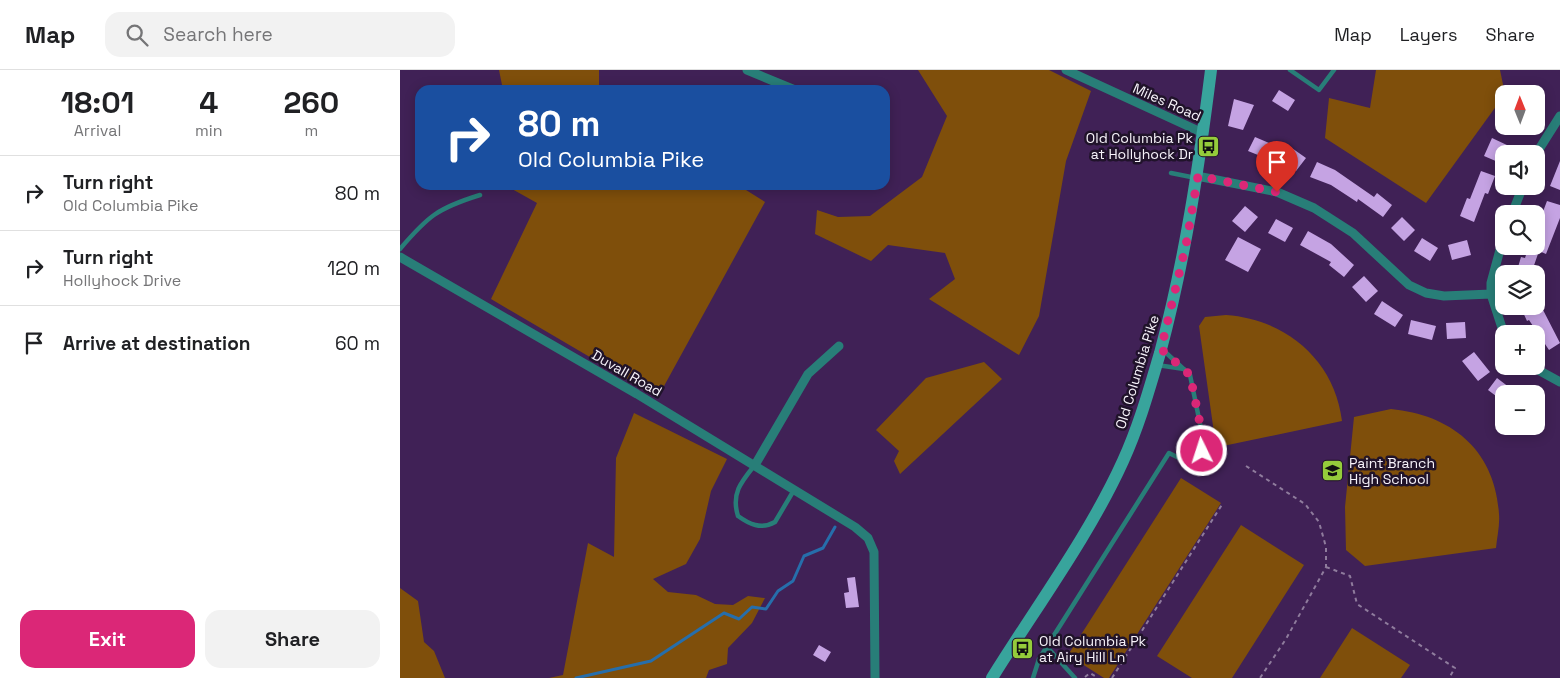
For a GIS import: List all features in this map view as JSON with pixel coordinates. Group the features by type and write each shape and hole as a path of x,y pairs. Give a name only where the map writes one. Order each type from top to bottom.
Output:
{"main road":[{"name":"Old Columbia Pike","path":"992,678 1096,513 1123,462 1135,434 1161,349 1186,245 1211,70"}],"street":[{"path":"748,70 783,85"},
{"name":"Miles Road","path":"1066,70 1203,133"},
{"path":"1542,145 1560,116"},
{"path":"1197,177 1277,192 1314,208 1353,233 1409,284 1426,293 1444,296 1491,294"},
{"path":"1498,255 1490,283 1491,294 1501,325"},
{"name":"Duvall Road","path":"400,257 856,526 868,538 874,552 875,678"},
{"path":"754,465 808,374 839,346"},
{"path":"1545,374 1560,382"}],"lane":[{"path":"1290,70 1319,90 1334,70"},
{"path":"1171,173 1197,177"},
{"path":"400,249 435,212 480,195"},
{"path":"1033,678 1039,659 1048,648 1169,453 1193,465 1202,451 1204,443 1190,375 1161,349"},
{"path":"1156,365 1185,369"},
{"path":"754,465 741,481 735,497 738,516 745,522 758,526 774,522 794,489"},
{"path":"1048,648 1075,678"}],"path":[{"path":"1246,466 1305,504 1319,522 1326,547 1326,566 1286,639 1260,678"},
{"path":"1112,678 1223,503"},
{"path":"1326,566 1350,576 1357,604 1455,668 1449,678"},
{"path":"1085,676 1090,672 1098,678"}],"shaded area":[{"path":"499,70 599,70 599,85 502,85"},
{"path":"918,70 1049,70 1091,91 1066,161 1039,316 1019,355 929,299 955,279 945,253 888,245 871,261 815,234 817,210 838,217 870,216 922,177 947,116"},
{"path":"1376,70 1500,70 1503,85 1495,85 1495,108 1426,203 1325,138 1329,98 1370,108"},
{"path":"514,190 746,190 765,202 658,397 491,299 537,203"},
{"path":"1226,315 1248,318 1268,325 1287,334 1304,347 1318,362 1329,379 1337,399 1342,421 1223,446 1215,440 1199,326 1205,317"},
{"path":"984,362 1002,379 900,474 894,461 899,451 876,430 926,378"},
{"path":"1391,409 1433,419 1451,428 1479,454 1489,471 1496,491 1499,527 1496,548 1365,566 1346,550 1345,507 1354,417"},
{"path":"634,413 727,459 711,491 700,539 686,564 653,579 668,592 696,595 715,604 733,605 748,596 765,598 752,623 728,648 727,664 709,670 706,678 549,678 563,675 588,543 614,557 616,458"},
{"path":"1181,478 1221,503 1109,678 1104,678 1068,655"},
{"path":"1241,525 1304,565 1232,678 1192,678 1157,656"},
{"path":"400,588 418,601 424,642 434,651 445,678 400,678"},
{"path":"1352,628 1410,665 1401,678 1320,678"}],"building":[{"path":"1279,90 1295,100 1288,111 1272,101"},
{"path":"1234,99 1254,105 1243,130 1228,126"},
{"path":"1255,137 1274,145 1268,159 1248,151"},
{"path":"1492,138 1507,145 1495,145 1495,161 1484,156"},
{"path":"1289,146 1306,158 1296,171 1280,160"},
{"path":"1560,161 1560,190 1550,186"},
{"path":"1317,162 1335,170 1374,197 1377,193 1392,205 1383,217 1358,199 1357,202 1331,185 1310,177"},
{"path":"1481,171 1495,176 1488,194 1485,193 1474,222 1460,216 1467,198 1470,199"},
{"path":"1547,201 1560,205 1560,218 1546,254 1545,254 1545,206"},
{"path":"1245,206 1258,217 1245,232 1232,221"},
{"path":"1402,217 1415,230 1404,241 1391,228"},
{"path":"1276,219 1293,228 1285,242 1268,233"},
{"path":"1308,231 1331,244 1354,265 1344,277 1329,265 1331,262 1300,245"},
{"path":"1238,237 1261,249 1248,272 1225,260"},
{"path":"1422,238 1438,248 1430,261 1414,251"},
{"path":"1467,240 1471,255 1452,260 1448,245"},
{"path":"1526,255 1538,255 1534,265 1519,265 1521,257 1525,258"},
{"path":"1364,276 1378,291 1366,302 1352,287"},
{"path":"1382,301 1403,315 1395,327 1374,314"},
{"path":"1545,314 1560,343 1549,350 1545,344 1545,325 1532,325 1529,320 1527,321 1524,315"},
{"path":"1411,320 1436,326 1432,340 1408,334"},
{"path":"1465,322 1466,338 1447,339 1446,323"},
{"path":"1474,352 1490,372 1478,381 1462,361"},
{"path":"1497,378 1506,385 1495,385 1495,395 1488,390"},
{"path":"855,577 859,607 846,608 844,593 849,592 847,578"},
{"path":"819,645 831,652 825,662 813,655"}],"waterway":[{"path":"576,678 651,661 724,613 739,619 752,607 766,609 778,591 793,581 804,556 823,548 835,527"}],"place":[{"name":"Old Columbia Pk at Hollyhock Dr","path":"1209,146"},
{"name":"Paint Branch High School","path":"1333,471"},
{"name":"Old Columbia Pk at Airy Hill Ln","path":"1023,649"}],"route":[{"path":"1202,451 1204,443 1190,375 1161,349 1186,245 1198,176 1277,192"}]}
